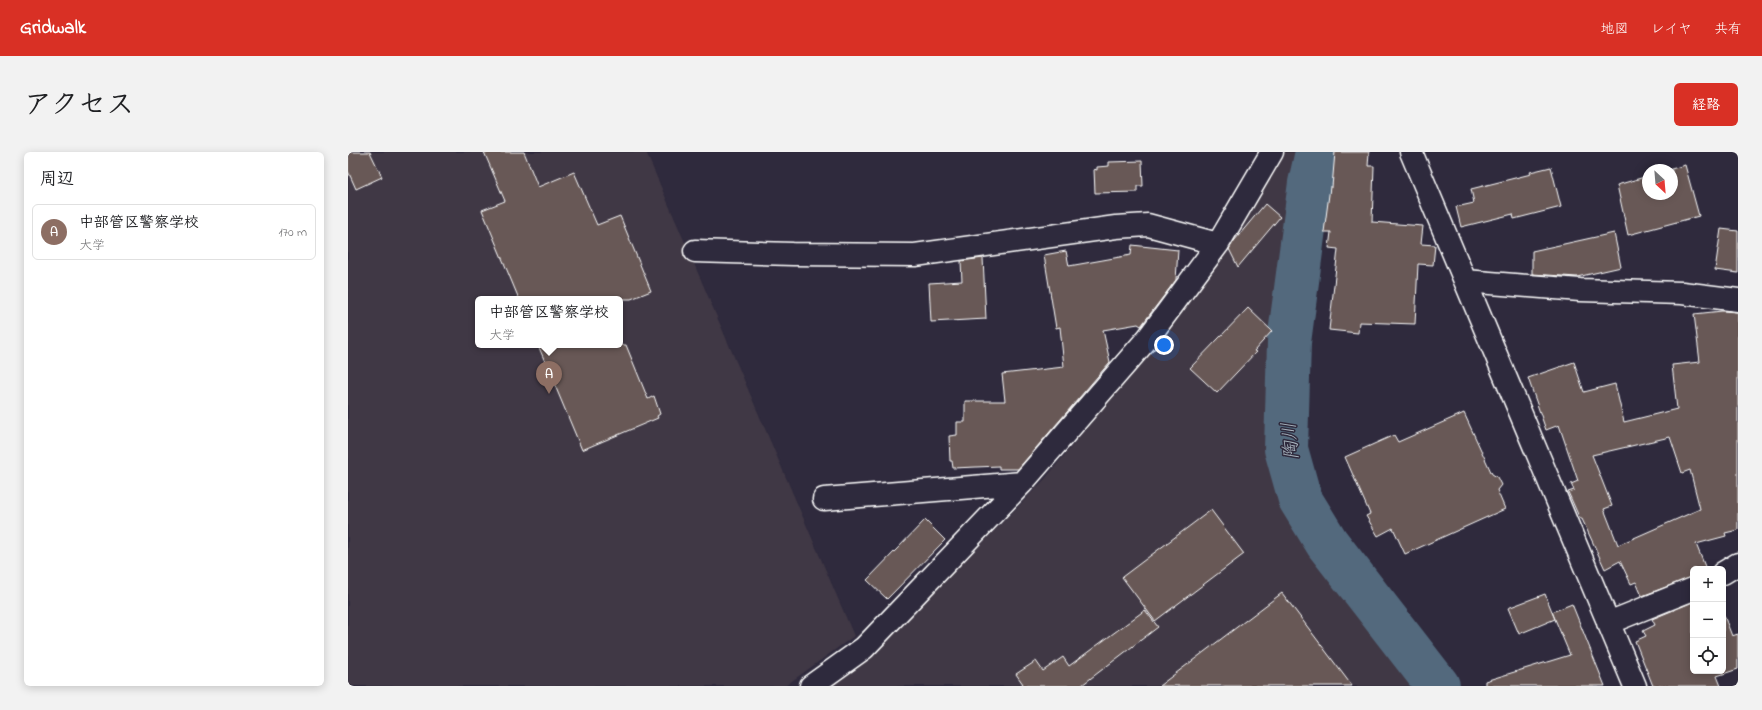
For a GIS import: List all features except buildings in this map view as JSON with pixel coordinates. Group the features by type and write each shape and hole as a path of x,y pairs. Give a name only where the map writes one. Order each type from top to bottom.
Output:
{"street":[{"path":"811,686 864,648 1022,482 1148,338 1218,244 1272,152"},
{"path":"1411,152 1635,686"},
{"path":"695,251 793,254 915,255 1116,227 1148,225 1218,244"},
{"path":"1465,281 1580,290 1682,293 1738,300"},
{"path":"824,499 1022,482"},
{"path":"1726,571 1738,564"},
{"path":"1608,623 1690,590"}],"shaded area":[{"path":"348,152 646,152 854,636 785,686 348,686"},
{"path":"1282,152 1310,152 1283,342 1283,450 1289,485 1305,521 1432,686 831,686 871,656 1045,479 1161,336 1234,238"}],"waterway":[{"name":"陶川","path":"1317,152 1310,183 1289,342 1286,449 1300,499 1327,543 1438,686"}],"place":[{"name":"中部管区警察学校","path":"549,394"}]}
